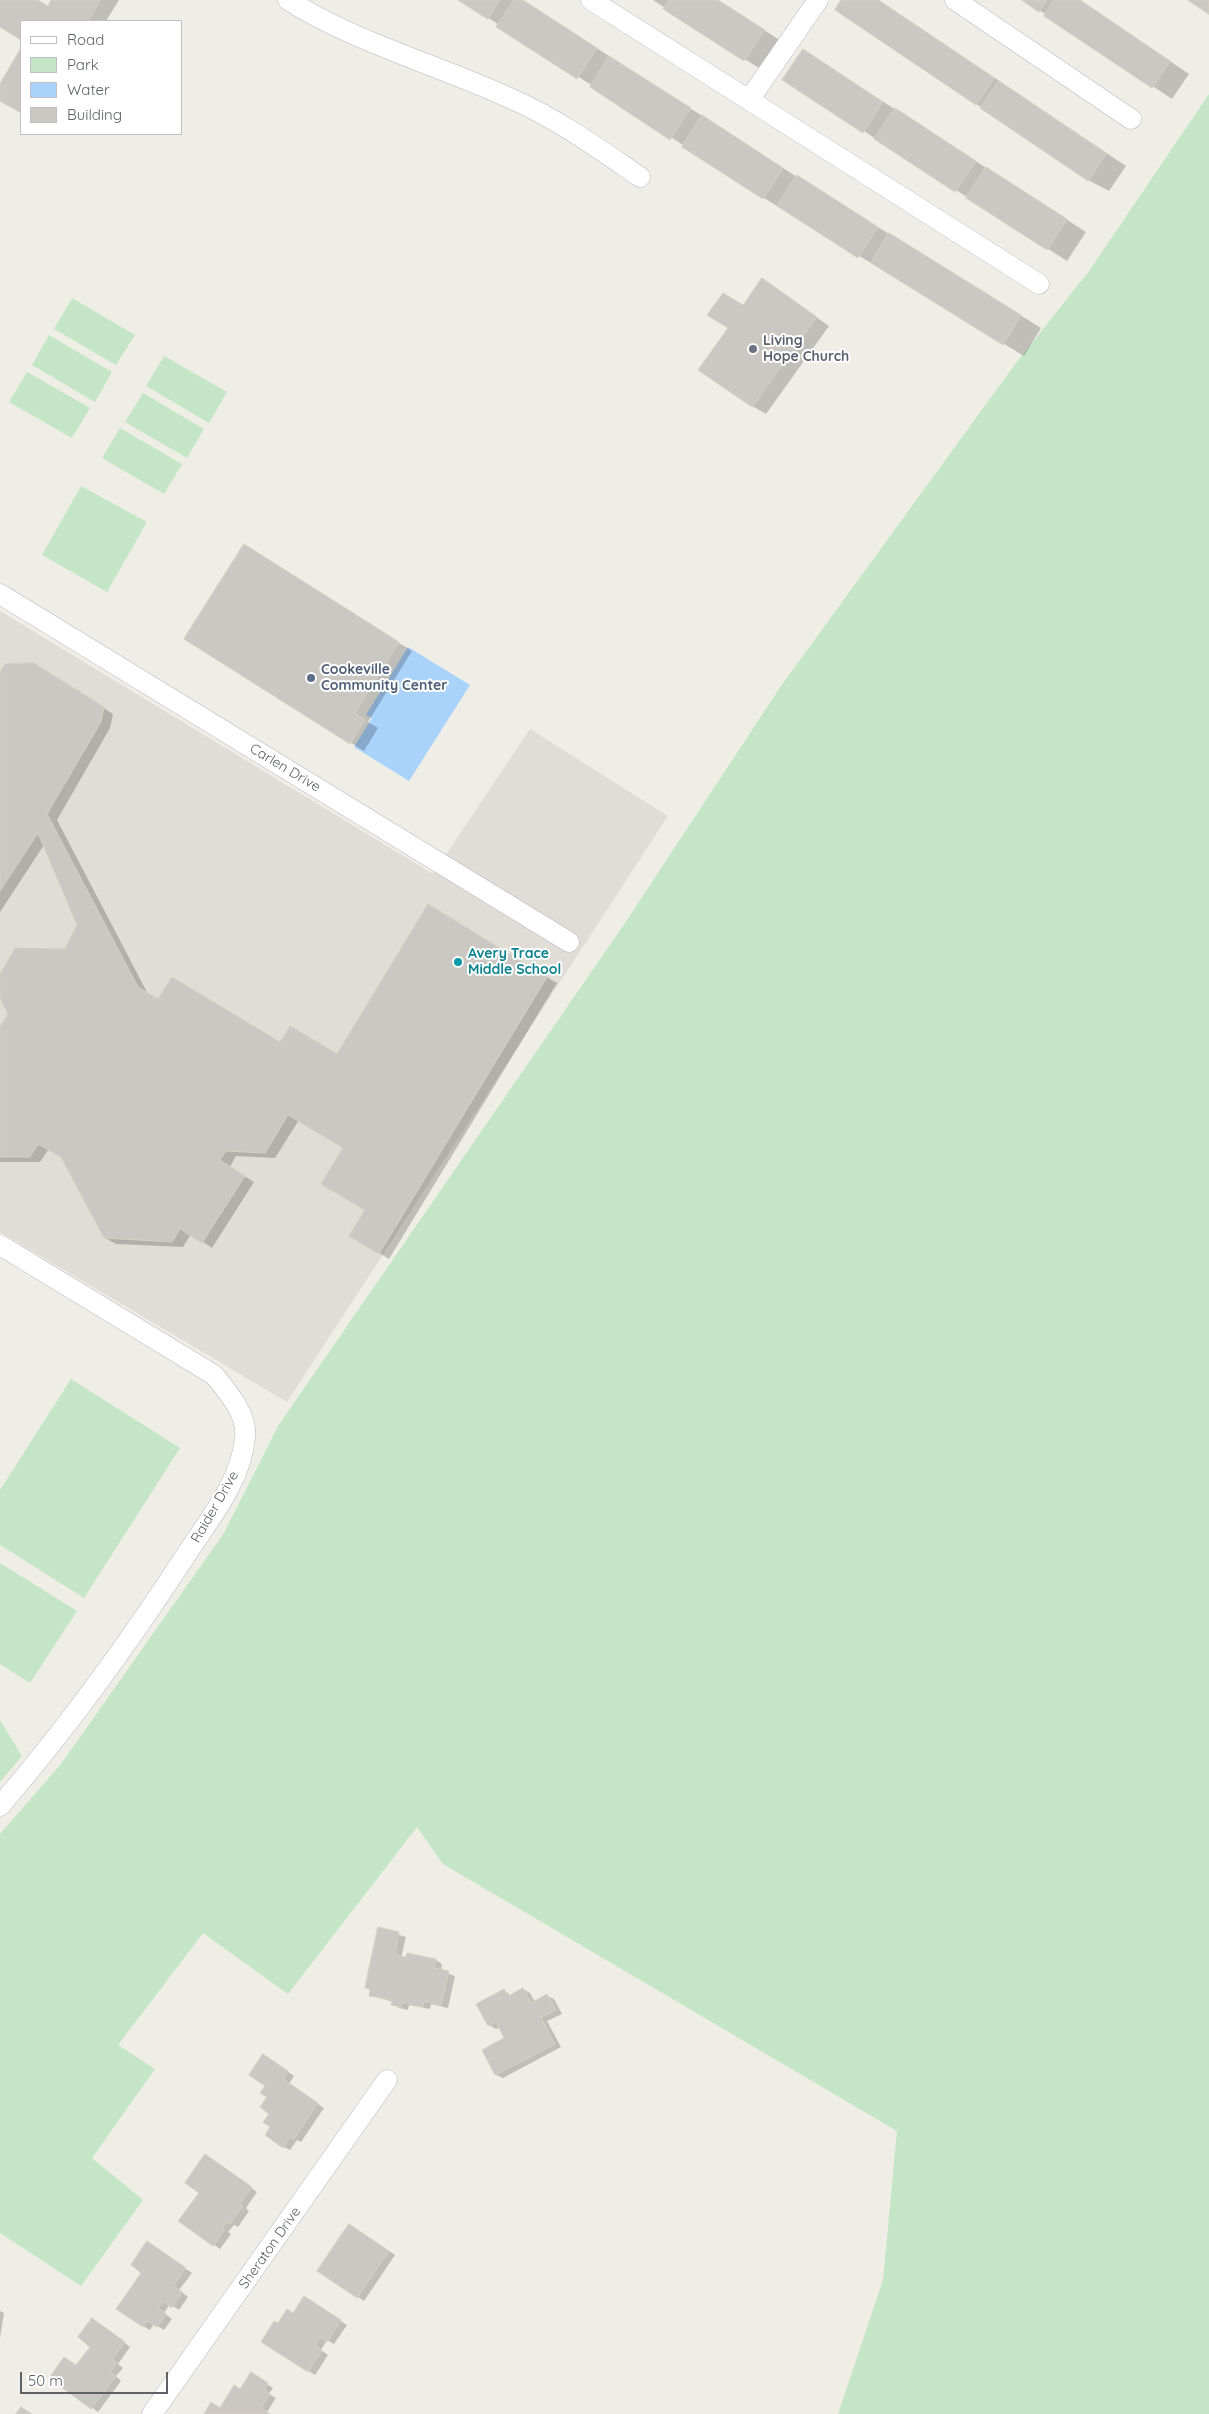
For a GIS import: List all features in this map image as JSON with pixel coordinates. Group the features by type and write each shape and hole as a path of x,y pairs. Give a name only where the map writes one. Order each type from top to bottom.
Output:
{"street":[{"path":"288,0 308,12 365,39 514,100 571,130 640,177"},
{"path":"591,0 1039,284"},
{"path":"749,100 818,0"},
{"path":"955,0 1131,119"},
{"name":"Carlen Drive","path":"1,596 569,942"},
{"name":"Raider Drive","path":"0,1245 214,1375 237,1404 246,1436 237,1475 141,1624 44,1754 0,1806"},
{"name":"Sheraton Drive","path":"152,2414 387,2080"}],"shaded area":[{"path":"0,611 433,874 530,729 668,816 287,1402 0,1232"}],"green space":[{"path":"1209,94 1209,2414 838,2414 883,2280 897,2131 443,1864 417,1827 288,1994 203,1933 118,2045 155,2069 92,2158 143,2200 81,2286 0,2233 0,1834 61,1764 224,1533 278,1426 625,923 781,686 1013,367 1089,271"},
{"path":"72,298 135,335 116,365 54,329"},
{"path":"49,335 112,372 95,402 32,365"},
{"path":"164,356 227,392 209,423 146,386"},
{"path":"27,372 90,408 72,438 9,402"},
{"path":"143,393 204,429 187,458 125,422"},
{"path":"120,428 182,464 164,494 102,458"},
{"path":"81,486 147,522 107,592 42,555"},
{"path":"71,1379 180,1448 84,1598 0,1545 0,1490"},
{"path":"0,1563 77,1611 30,1683 0,1664"},
{"path":"0,1720 22,1756 0,1782"}],"water":[{"path":"408,647 470,685 409,781 354,747 372,718 366,715"}],"building":[{"path":"0,0 38,0 48,6 51,0 100,0 89,20 20,20 20,39 0,27"},
{"path":"458,0 500,0 488,19"},
{"path":"514,0 523,0 597,48 577,79 496,27"},
{"path":"669,0 718,0 765,30 744,61 663,9"},
{"path":"841,0 878,0 994,78 976,105 835,10"},
{"path":"1022,0 1047,0 1039,12"},
{"path":"1054,0 1080,0 1170,61 1152,88 1044,16"},
{"path":"1188,0 1209,0 1209,14"},
{"path":"803,49 883,102 863,133 782,80"},
{"path":"20,50 20,112 0,101 0,84"},
{"path":"609,56 691,108 670,140 590,87"},
{"path":"999,81 1106,154 1088,181 980,108"},
{"path":"895,108 976,161 955,192 874,139"},
{"path":"702,115 783,168 763,199 682,147"},
{"path":"986,167 1067,219 1047,250 966,198"},
{"path":"797,175 878,227 858,258 777,206"},
{"path":"889,233 1021,315 1003,345 871,263"},
{"name":"Living Hope Church","path":"762,278 817,317 752,407 698,370 728,328 707,315 723,293 743,305"},
{"name":"Cookeville Community Center","path":"244,544 399,642 355,713 365,720 350,744 184,639"},
{"name":"Avery Trace Middle School","path":"34,663 104,707 101,722 47,814 138,987 158,999 172,977 280,1042 290,1026 337,1054 428,904 547,977 379,1254 349,1236 365,1210 321,1184 343,1148 288,1115 265,1153 226,1151 220,1160 245,1176 202,1243 180,1229 172,1242 104,1238 61,1157 38,1144 30,1157 0,1157 0,1027 8,1014 0,998 0,974 15,948 65,949 77,925 38,833 0,891 0,672 5,664"},
{"path":"378,1927 399,1932 395,1955 406,1957 407,1953 436,1959 434,1968 449,1971 441,2005 424,2001 423,2007 402,2002 401,2007 391,2005 392,2000 369,1996 370,1989 365,1988"},
{"path":"523,1988 531,2003 547,1994 556,2010 541,2018 555,2044 495,2075 482,2050 504,2038 496,2022 488,2026 476,2004 504,1989 508,1996"},
{"path":"263,2054 288,2071 283,2079 318,2103 294,2139 290,2137 283,2148 265,2135 270,2127 263,2122 269,2114 260,2107 267,2097 260,2093 265,2086 249,2075"},
{"path":"205,2154 252,2187 240,2204 243,2206 230,2224 227,2222 222,2228 225,2229 213,2246 178,2221 199,2193 185,2183"},
{"path":"349,2224 389,2251 357,2298 317,2271"},
{"path":"147,2241 186,2268 173,2286 182,2292 172,2308 163,2301 158,2308 166,2314 157,2327 147,2321 143,2327 116,2309 141,2273 131,2265"},
{"path":"304,2296 341,2320 327,2342 320,2337 315,2346 322,2350 308,2372 261,2342 274,2321 278,2323 287,2309 293,2313"},
{"path":"92,2318 125,2342 112,2359 117,2363 110,2372 116,2376 91,2409 49,2378 64,2357 76,2365 90,2347 78,2337"},
{"path":"251,2372 268,2383 264,2389 270,2394 261,2408 270,2414 204,2414 211,2402 220,2408 234,2385 240,2389"},
{"path":"21,2407 32,2414 16,2414"}],"place":[{"name":"Living Hope Church","path":"753,349"},
{"name":"Cookeville Community Center","path":"311,678"},
{"name":"Avery Trace Middle School","path":"458,962"}]}
